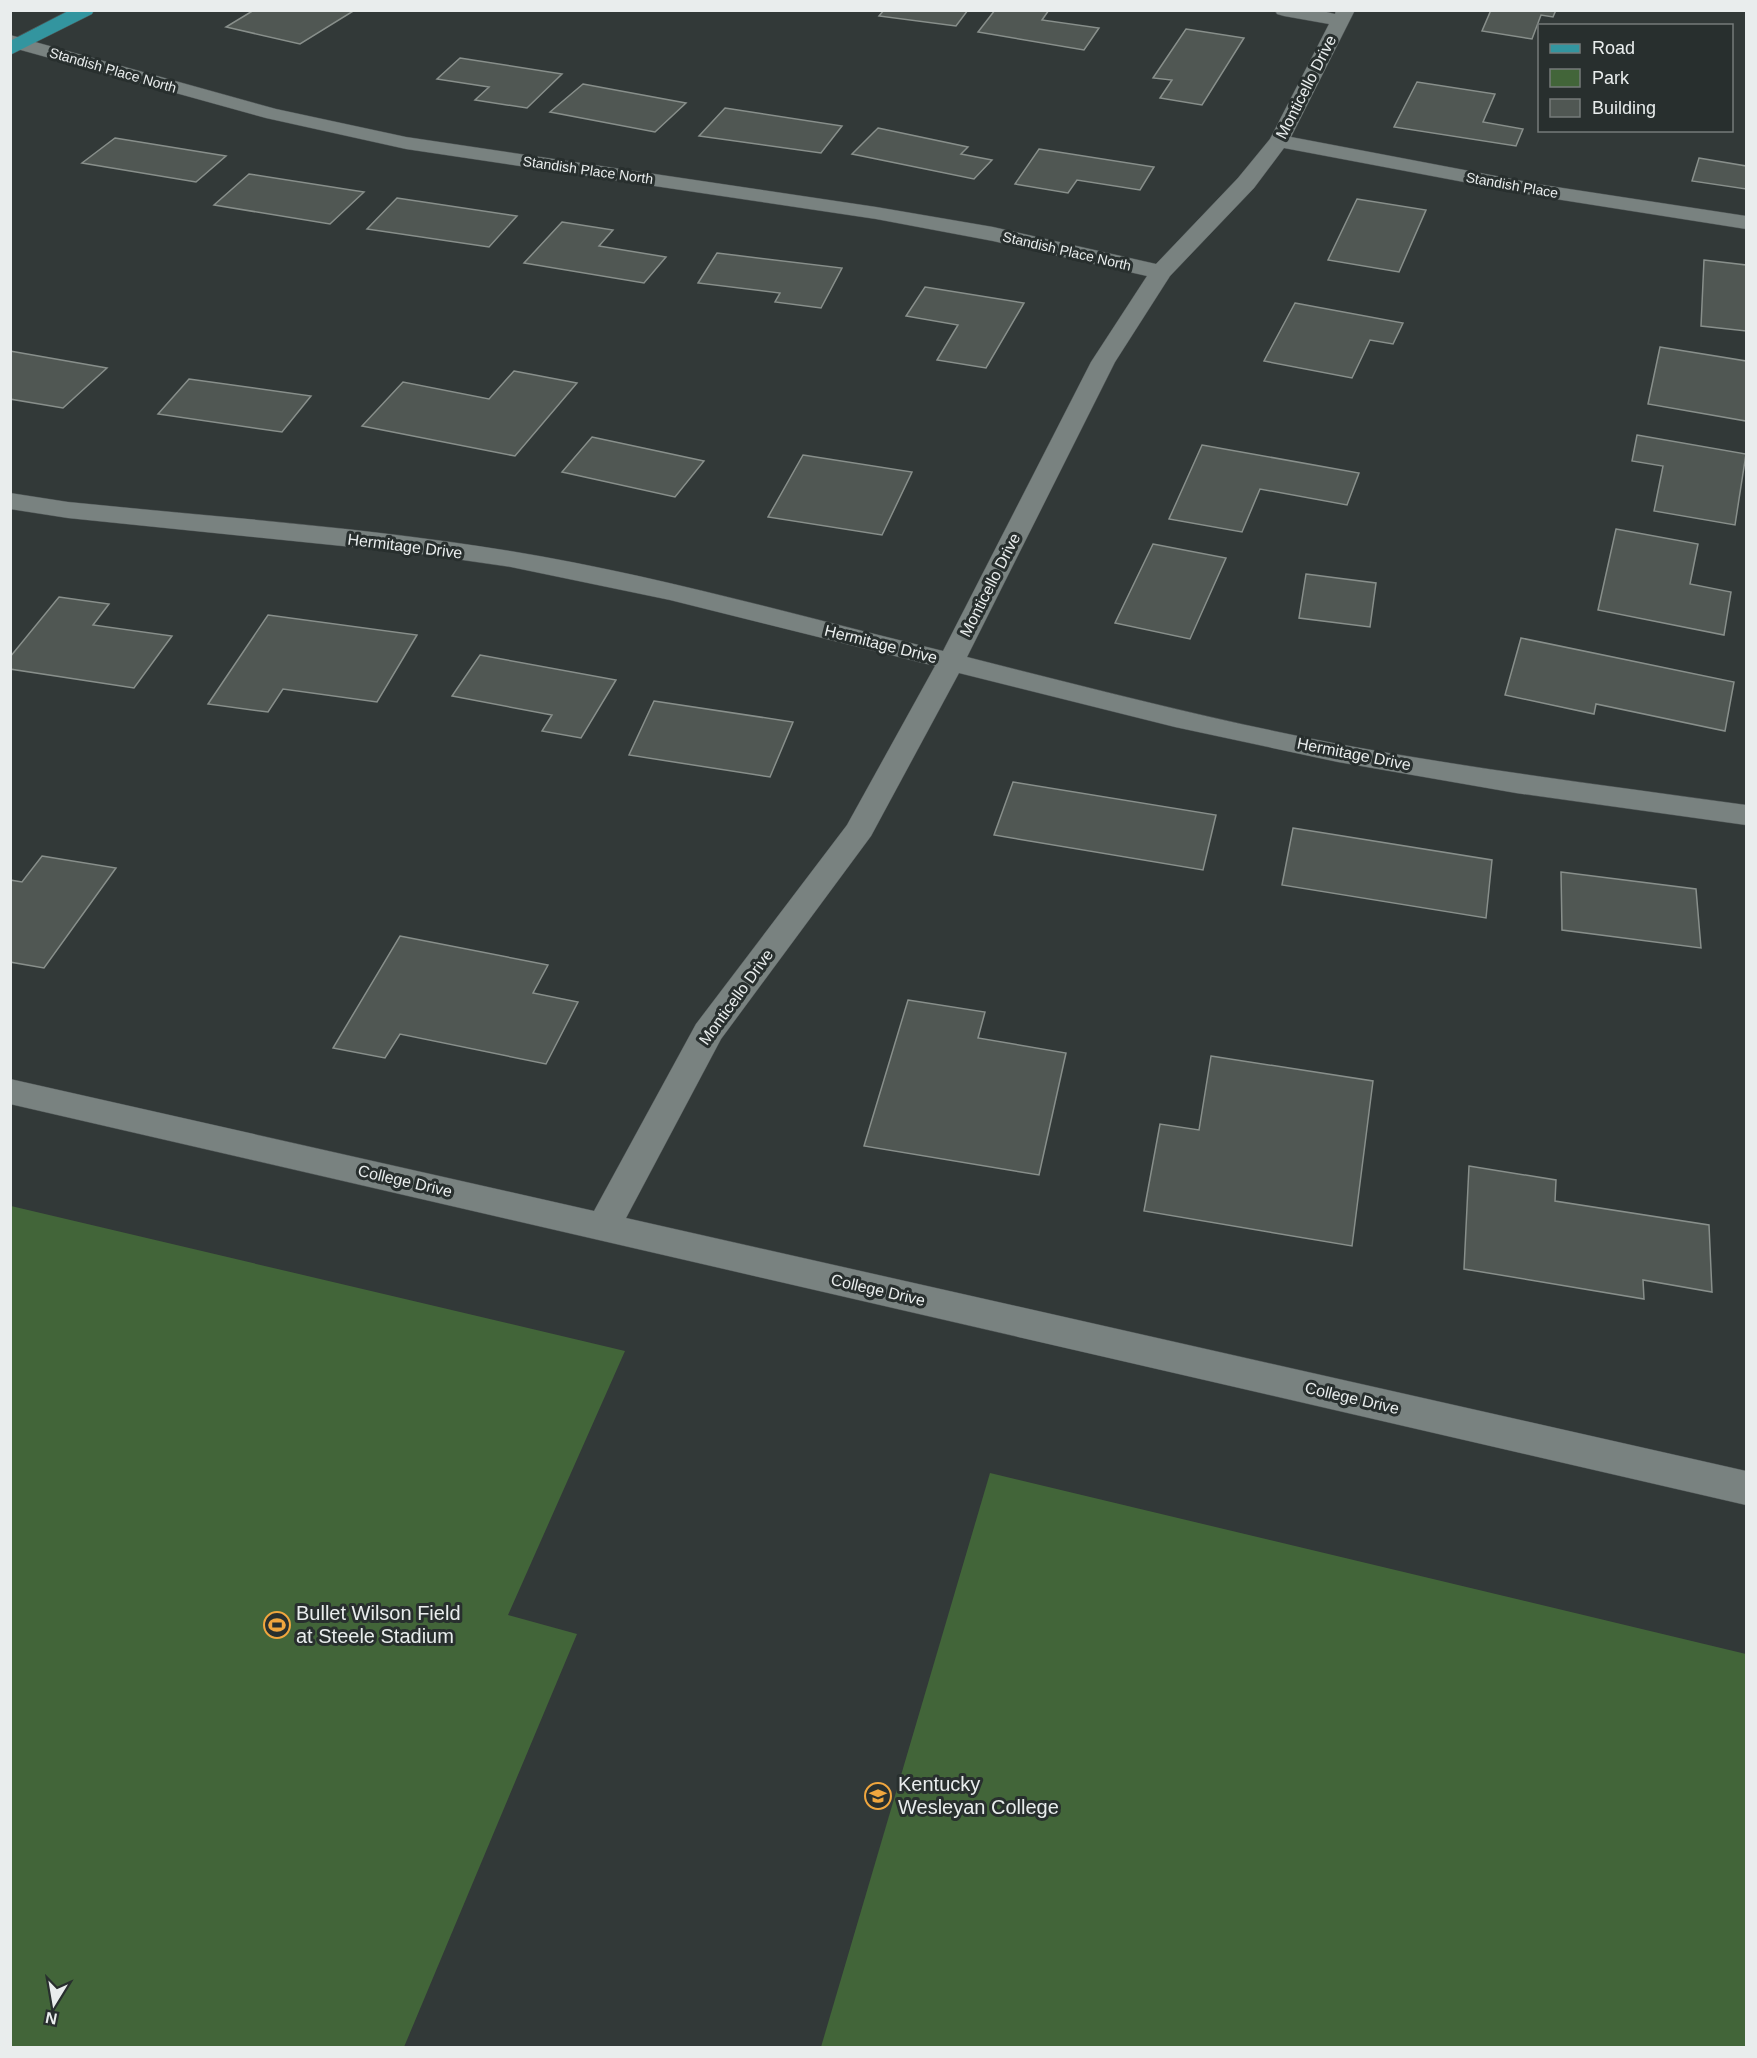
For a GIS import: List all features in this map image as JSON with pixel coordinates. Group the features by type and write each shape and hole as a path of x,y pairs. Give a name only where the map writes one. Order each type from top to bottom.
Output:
{"main road":[{"path":"14,45 85,10"}],"street":[{"path":"1284,10 1343,15"},
{"name":"Monticello Drive","path":"603,1227 708,1032 860,830 951,662 1103,362 1161,272 1246,183 1279,141 1343,15"},
{"name":"Standish Place North","path":"14,45 273,114 406,143 876,213 993,234 1161,272"},
{"name":"Standish Place","path":"1279,141 1543,191 1746,223"},
{"name":"Hermitage Drive","path":"10,501 68,510 421,546 511,560 671,592 1175,718 1338,753 1516,783 1746,815"},
{"name":"College Drive","path":"10,1091 1746,1488"}],"green space":[{"name":"Bullet Wilson Field at Steele Stadium","path":"11,1206 625,1351 508,1615 577,1634 404,2047 11,2047"},
{"path":"990,1473 1746,1654 1746,2047 821,2047"}],"building":[{"path":"254,10 355,10 300,44 226,27"},
{"path":"884,10 968,10 956,26 879,16"},
{"path":"995,10 1049,10 1042,20 1099,28 1084,50 978,32"},
{"path":"1491,10 1556,10 1553,17 1541,15 1532,39 1482,31"},
{"path":"1186,29 1244,38 1202,105 1160,98 1172,80 1153,78"},
{"path":"460,58 562,74 527,108 475,100 489,87 437,79"},
{"path":"1417,82 1495,94 1483,122 1523,129 1516,146 1394,127"},
{"path":"583,84 686,103 655,132 550,112"},
{"path":"725,108 842,126 821,153 699,136"},
{"path":"878,128 968,147 961,154 992,160 974,179 852,154"},
{"path":"115,138 226,156 196,182 82,163"},
{"path":"1039,149 1154,167 1140,190 1077,180 1068,193 1015,184"},
{"path":"1699,158 1746,166 1746,189 1692,181"},
{"path":"249,174 364,192 330,224 214,205"},
{"path":"397,198 517,216 489,247 367,229"},
{"path":"1357,199 1426,210 1399,272 1328,260"},
{"path":"562,222 613,230 599,246 666,257 644,283 524,263"},
{"path":"717,253 842,268 821,308 775,302 780,293 698,283"},
{"path":"1704,260 1746,265 1746,331 1701,326"},
{"path":"925,287 1024,303 986,368 937,360 958,325 906,316"},
{"path":"1295,303 1403,323 1393,344 1370,340 1352,378 1264,361"},
{"path":"1660,347 1746,361 1746,421 1648,404"},
{"path":"10,351 107,368 63,408 10,399"},
{"path":"514,371 577,383 515,456 362,426 403,382 489,399"},
{"path":"189,379 311,396 282,432 158,414"},
{"path":"1637,435 1746,454 1735,525 1654,511 1663,466 1632,461"},
{"path":"592,437 704,461 675,497 562,472"},
{"path":"1202,445 1359,473 1347,505 1260,489 1242,532 1169,519"},
{"path":"803,455 912,472 882,535 768,517"},
{"path":"1616,529 1698,544 1690,584 1731,592 1724,635 1598,610"},
{"path":"1153,544 1226,558 1190,639 1115,623"},
{"path":"1306,574 1376,583 1370,627 1299,618"},
{"path":"59,597 109,604 93,625 172,636 134,688 10,669 10,657"},
{"path":"268,615 417,635 377,702 283,689 268,712 208,704"},
{"path":"1521,638 1734,682 1725,731 1596,704 1594,714 1505,695"},
{"path":"480,655 616,680 581,738 542,731 552,715 452,696"},
{"path":"654,701 793,722 770,777 629,755"},
{"path":"1013,782 1216,815 1203,870 994,835"},
{"path":"1293,828 1492,860 1486,918 1282,885"},
{"path":"42,856 116,868 44,968 10,962 10,880 22,882"},
{"path":"1561,872 1696,889 1701,948 1562,930"},
{"path":"400,936 548,965 533,993 578,1002 546,1064 400,1034 385,1058 333,1048"},
{"path":"908,1000 985,1012 978,1038 1066,1053 1039,1175 864,1146"},
{"path":"1211,1056 1373,1081 1352,1246 1144,1211 1160,1124 1199,1130"},
{"path":"1469,1166 1556,1180 1555,1201 1709,1225 1712,1292 1643,1280 1644,1299 1464,1269"}],"place":[{"name":"Bullet Wilson Field at Steele Stadium","path":"277,1625"},
{"name":"Kentucky Wesleyan College","path":"878,1796"}]}
